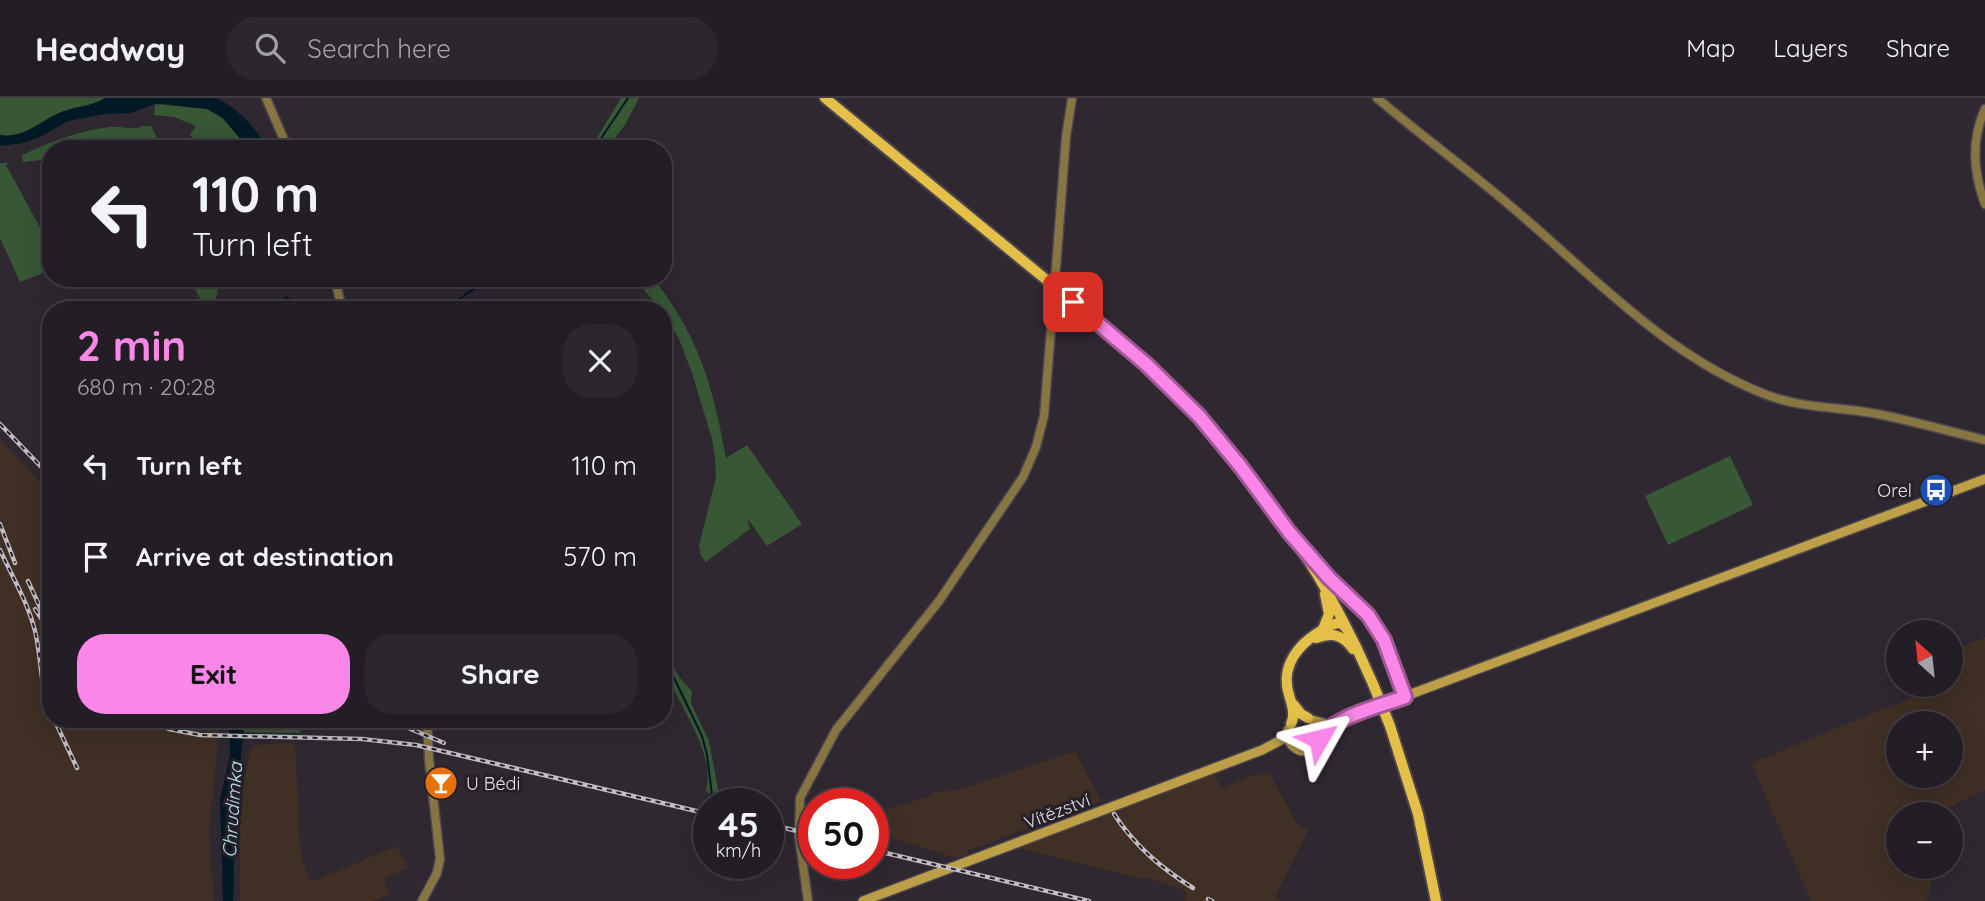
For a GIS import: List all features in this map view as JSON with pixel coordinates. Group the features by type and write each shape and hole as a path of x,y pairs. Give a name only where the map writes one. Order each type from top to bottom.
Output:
{"main road":[{"path":"825,98 1147,365 1208,427 1264,497 1320,579 1364,662 1390,726 1418,814 1436,901"},
{"path":"1289,693 1299,712 1310,719 1324,724 1347,718 1985,479"},
{"path":"1289,532 1329,578 1372,620 1384,640 1405,697"},
{"path":"1320,579 1329,614 1321,631"},
{"path":"1262,750 1283,740 1289,727 1293,714 1288,672 1297,652 1304,643 1338,622 1349,631"},
{"path":"1297,652 1319,637 1336,635 1346,641 1364,662"},
{"path":"1262,750 1285,744 1307,750 1315,746 1327,728 1347,718"},
{"path":"1293,747 1289,740 1289,727 1298,719 1310,719 1319,729 1319,739"},
{"name":"Vítězství","path":"863,901 1262,750"}],"street":[{"path":"266,98 284,140"},
{"path":"808,901 801,851 799,802 831,738 939,601 1012,495 1036,447 1044,416 1066,137 1072,98"},
{"path":"1377,98 1513,208 1626,309 1682,350 1719,371 1763,394 1787,402 1871,413 1985,440"},
{"path":"1985,108 1975,144 1975,169 1985,204"},
{"path":"422,901 437,873 440,859 428,728"}],"shaded area":[{"path":"0,439 42,484 42,728 219,728 209,832 214,901 0,901"},
{"path":"1985,637 1985,790 1960,802 1886,802 1886,879 1932,879 1927,901 1811,901 1751,763 1914,697 1963,697 1964,645"},
{"path":"295,742 301,857 311,882 397,846 408,868 383,879 390,894 373,901 240,901 240,810 250,749 255,745"},
{"path":"1075,751 1101,801 975,848 968,851 967,855 956,858 889,837 889,808 935,792 957,790"},
{"path":"1269,772 1297,824 1308,831 1275,897 1281,901 1184,901 1187,893 1181,889 1144,877 1142,879 1018,848 1213,774 1222,788 1256,774 1257,776"}],"green space":[{"path":"0,98 105,98 62,112 17,134 0,135"},
{"path":"621,98 639,98 625,125 613,140 595,140"},
{"path":"155,104 207,109 222,118 241,140 194,140 190,135 196,126 174,117 154,115"},
{"path":"151,126 158,140 57,140 111,127"},
{"path":"42,146 42,160 23,162 22,155"},
{"path":"0,163 9,163 6,165 42,231 42,273 20,282 0,238"},
{"path":"195,287 217,287 214,301 204,301 197,294"},
{"path":"642,287 660,287 670,301 653,301"},
{"path":"672,304 702,363 716,408 726,458 747,445 802,524 767,546 747,518 750,529 706,562 701,556 699,546 716,477 715,459 712,439 679,339 672,326"},
{"path":"1730,456 1753,505 1668,545 1645,496"},
{"path":"672,664 681,680 692,691 691,703 709,741 718,788 706,788 708,775 700,743 672,685"},
{"path":"244,728 301,728 300,733 244,732"}],"water":[{"path":"105,98 217,98 246,120 261,140 241,140 223,118 207,109 155,104 131,113 105,114 68,121 40,137 23,143 0,146 0,135 15,135 63,111"},
{"name":"Chrudimka","path":"229,728 236,728 236,731 237,728 244,728 236,803 233,901 223,901 220,801 230,754"}],"waterway":[{"path":"600,140 628,98"},
{"path":"456,301 477,287"},
{"path":"285,297 292,301"},
{"path":"672,674 702,736 711,788"}],"railway":[{"path":"0,424 42,468"},
{"path":"0,524 15,563"},
{"path":"0,550 32,621 42,677"},
{"path":"28,581 42,612"},
{"path":"35,609 42,620"},
{"path":"58,728 77,768"},
{"path":"167,728 200,735 362,739 416,745 693,810"},
{"path":"408,728 444,743"},
{"path":"1114,814 1149,856 1193,888"},
{"path":"784,828 798,831"},
{"path":"889,854 1089,901"},
{"path":"1208,899 1212,901"}],"place":[{"name":"Orel","path":"1936,490"},
{"name":"U Bédi","path":"441,783"}],"route":[{"path":"1073,302 1147,365 1199,416 1289,532 1329,578 1368,615 1380,633 1405,697 1347,718 1327,728 1319,739"}]}
